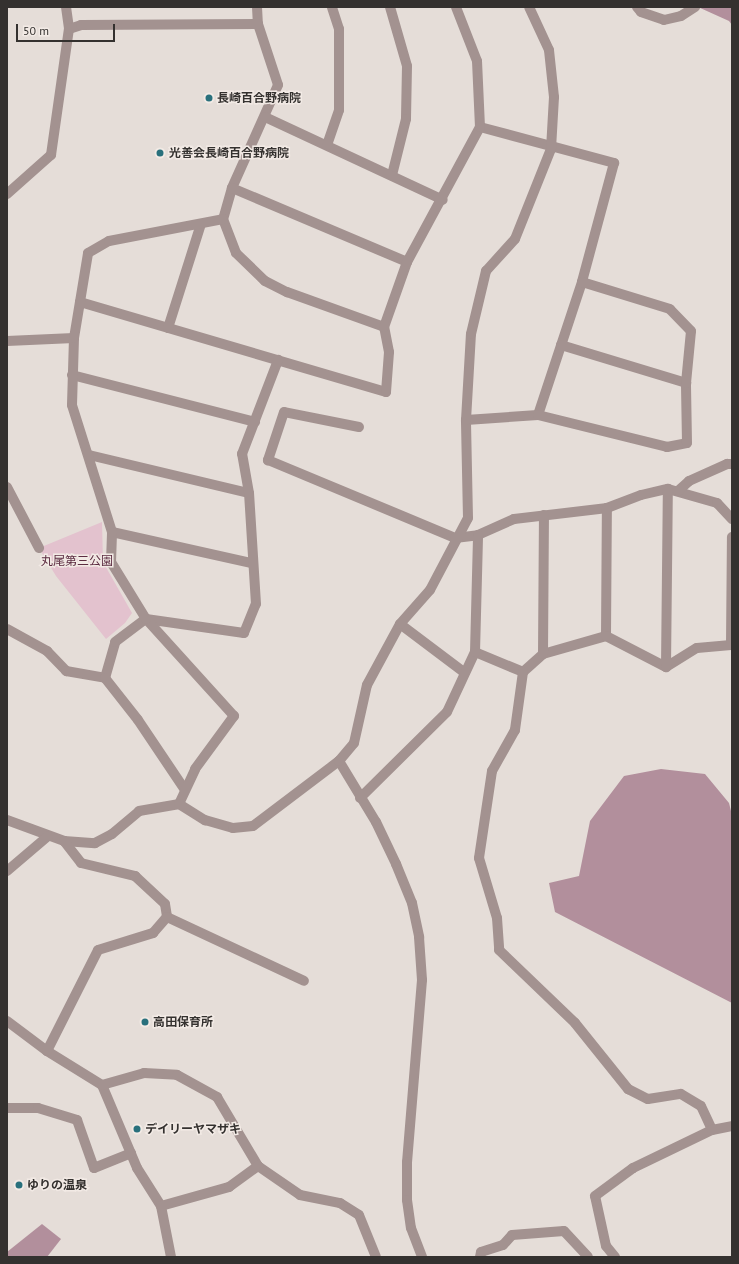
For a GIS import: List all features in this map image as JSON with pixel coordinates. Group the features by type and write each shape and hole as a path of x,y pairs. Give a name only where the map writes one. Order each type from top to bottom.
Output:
{"street":[{"path":"7,194 51,155 69,30 66,7"},
{"path":"258,7 258,24 278,85 232,188 223,219 236,253 265,281 288,292 384,327"},
{"path":"327,145 339,110 339,29 332,7"},
{"path":"390,7 407,66 406,119 392,174"},
{"path":"80,302 386,392 389,352 384,327 407,262 443,200 480,128 477,61 456,7"},
{"path":"7,820 64,841 95,843 112,834 139,811 179,804 212,822 233,828 253,826 339,761 354,743 368,685 400,624 430,590 455,538 468,518 466,420 471,334 486,271 515,239 551,148 554,97 549,50 528,7"},
{"path":"637,7 641,12 664,20 681,16 695,7"},
{"path":"69,30 81,25 258,24"},
{"path":"265,117 392,174 443,200"},
{"path":"480,128 551,148 614,163 582,282 538,415"},
{"path":"232,188 407,262"},
{"path":"179,804 195,769 234,716 146,618 111,562 112,532 72,405 74,338 88,253 109,242 223,219"},
{"path":"168,328 201,224"},
{"path":"466,420 538,415 667,447 688,444 686,383 691,331 670,309 582,282"},
{"path":"7,341 74,338"},
{"path":"561,345 686,383"},
{"path":"104,678 115,642 146,618 244,633 256,604 251,563 249,493 242,454 256,422 278,360"},
{"path":"72,375 256,422"},
{"path":"359,427 284,412 268,460 455,538 478,535 514,519 607,508 641,495 668,489 717,503 732,519"},
{"path":"89,455 249,493"},
{"path":"678,491 689,481 727,464 732,464"},
{"path":"7,487 39,548"},
{"path":"666,667 668,489"},
{"path":"606,636 607,508"},
{"path":"543,654 544,515"},
{"path":"112,532 251,563"},
{"path":"360,798 448,712 475,652 478,535"},
{"path":"666,667 697,648 732,645 732,537"},
{"path":"400,624 465,673"},
{"path":"7,629 46,651 66,671 104,678 138,720 185,790"},
{"path":"666,667 606,636 543,654 523,672 514,730 492,771 479,858 497,918 499,950 575,1023 628,1089 648,1099 681,1094 701,1106 712,1130"},
{"path":"475,652 523,672"},
{"path":"339,761 360,798 376,822 412,902 419,937 422,980 407,1162 407,1200 411,1228 422,1257"},
{"path":"7,871 48,836"},
{"path":"47,1051 98,950 154,933 167,917 165,904 135,876 81,863 64,841"},
{"path":"167,917 304,981"},
{"path":"8,1026 102,1085 131,1153 161,1206 171,1257"},
{"path":"102,1085 144,1072 177,1075 217,1097 258,1166 300,1195 340,1203 359,1215 376,1257"},
{"path":"7,1108 38,1108 77,1120 94,1168 131,1153"},
{"path":"615,1257 606,1246 595,1196 633,1168 712,1130 732,1126"},
{"path":"161,1206 229,1187 258,1166"},
{"path":"480,1257 481,1252 502,1245 512,1235 564,1230 588,1257"}],"green space":[{"name":"丸尾第三公園","path":"102,522 103,562 132,613 125,623 106,639 56,576 39,548"}],"shaded area":[{"path":"698,7 732,7 732,25 729,21"},
{"path":"661,769 705,774 729,803 732,815 732,1003 555,912 549,883 579,876 590,821 624,776"},
{"path":"42,1224 61,1239 47,1257 7,1257 7,1252"}],"place":[{"name":"長崎百合野病院","path":"209,98"},
{"name":"光善会長崎百合野病院","path":"160,153"},
{"name":"高田保育所","path":"145,1022"},
{"name":"デイリーヤマザキ","path":"137,1129"},
{"name":"ゆりの温泉","path":"19,1185"}]}
